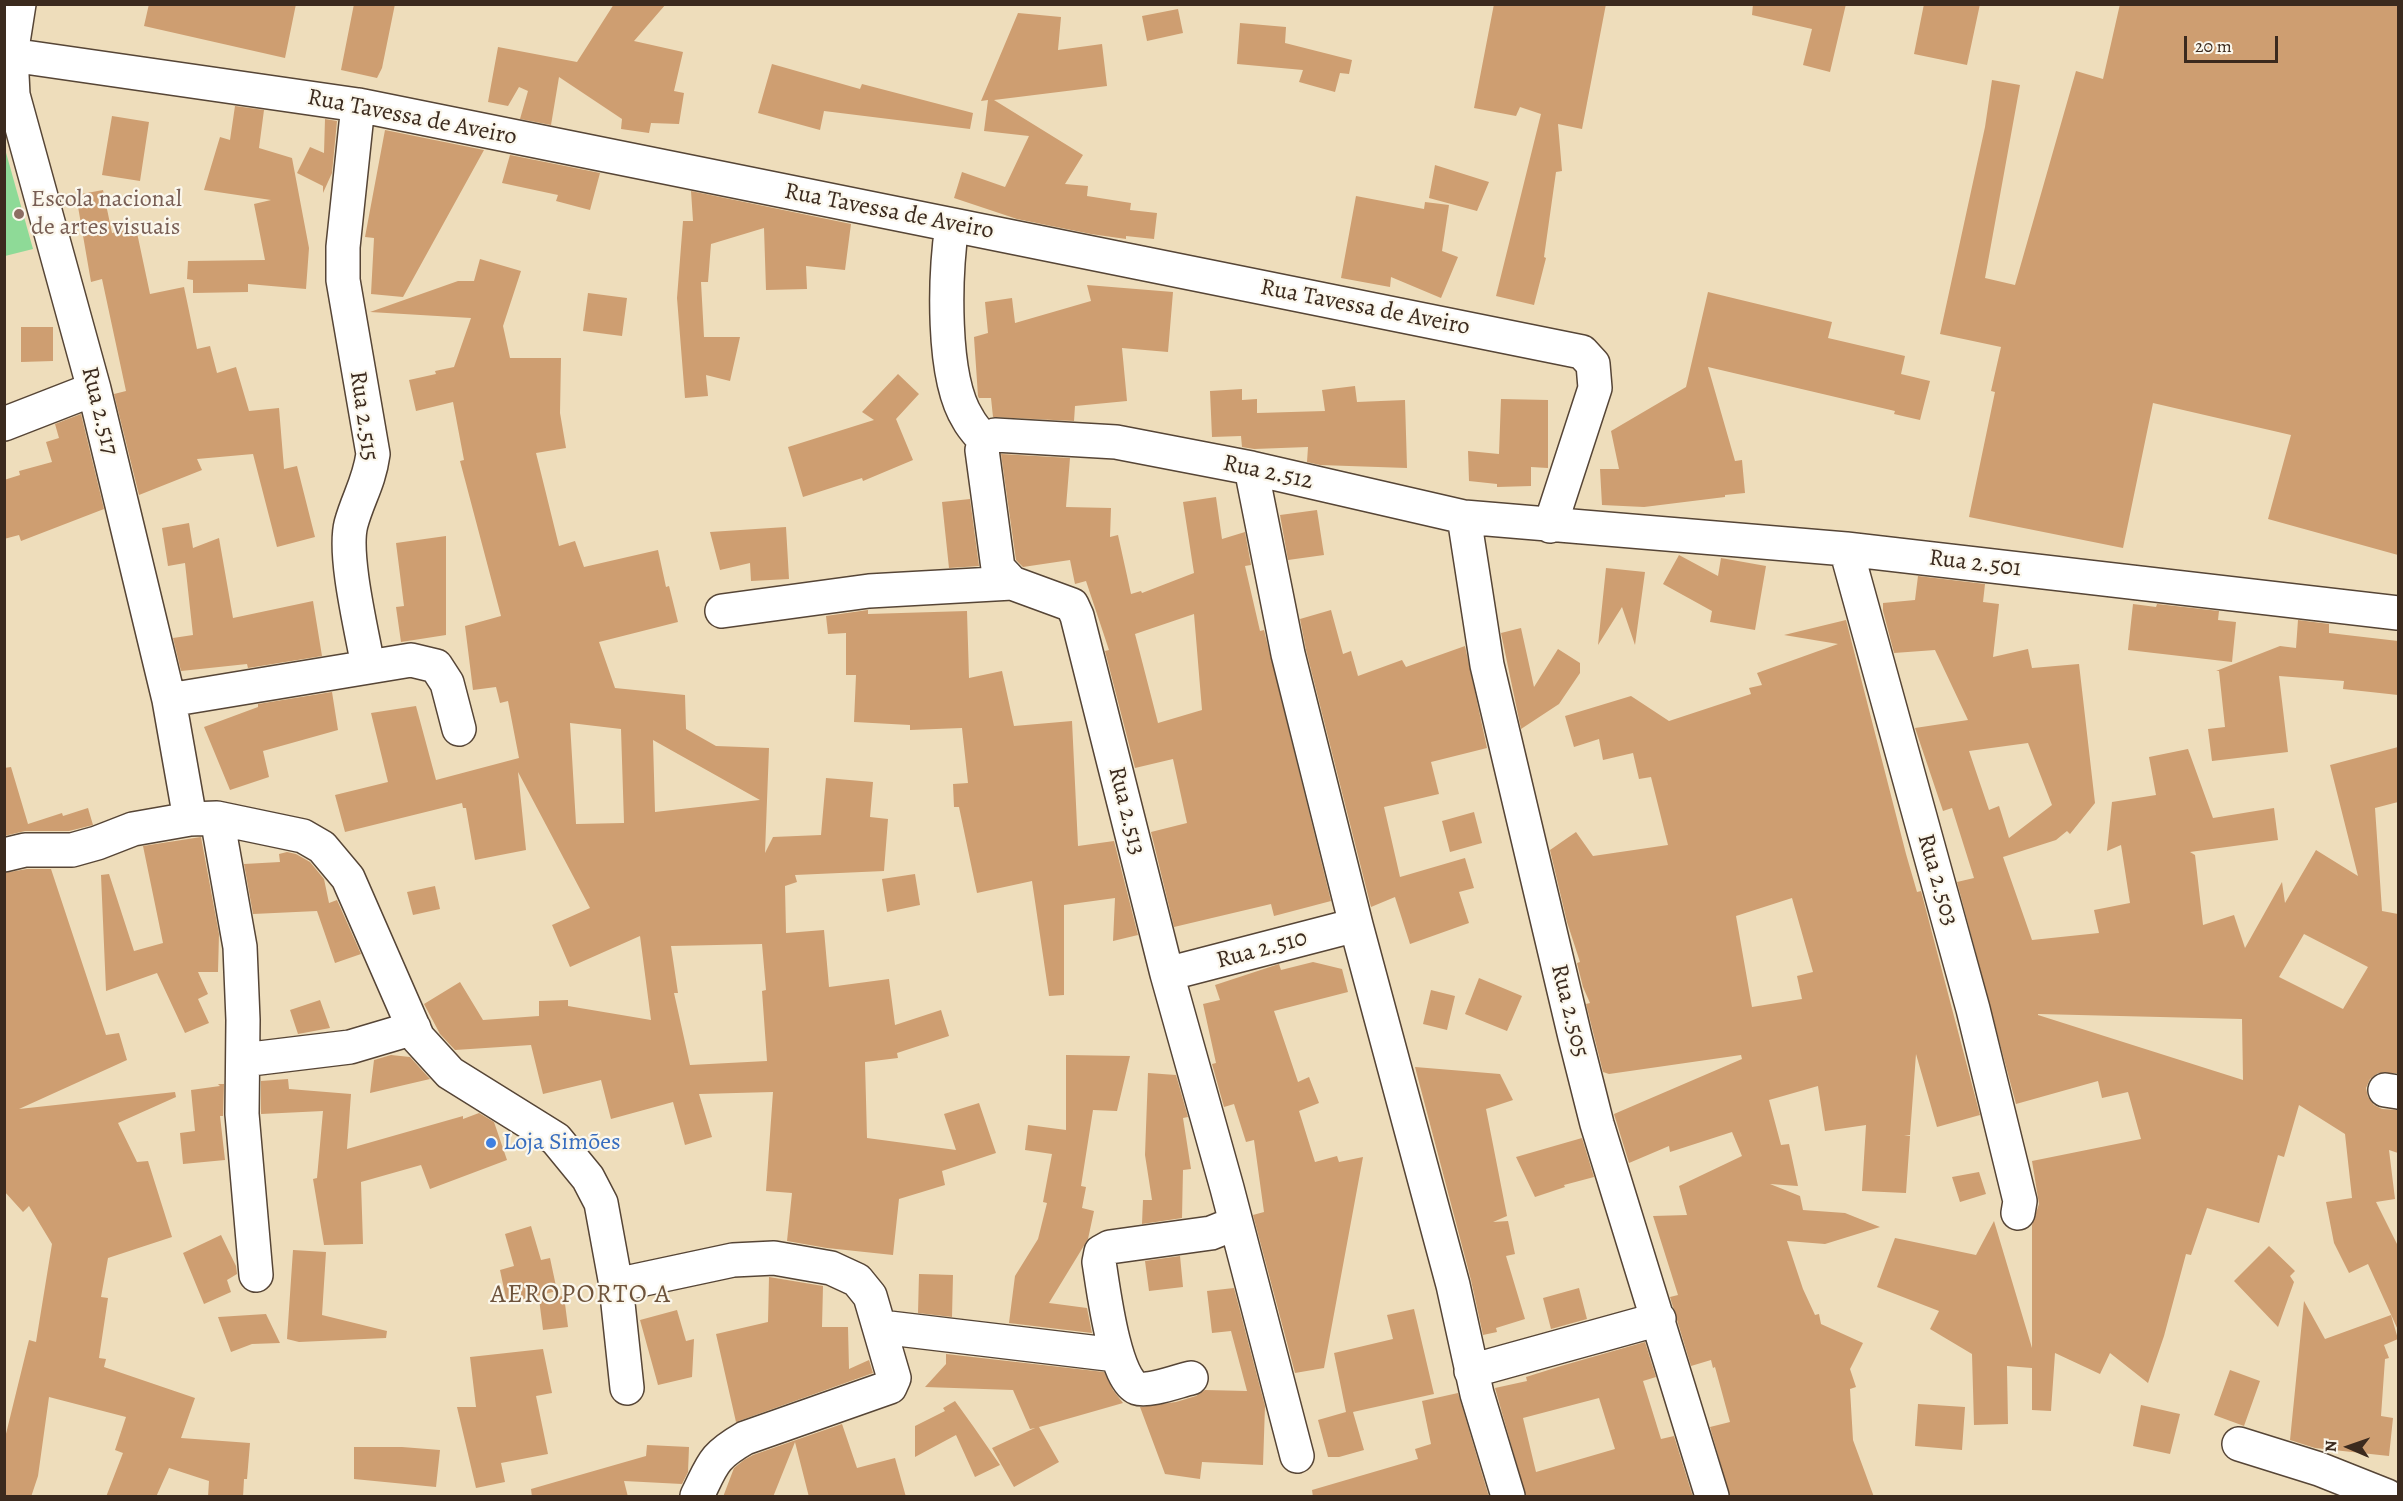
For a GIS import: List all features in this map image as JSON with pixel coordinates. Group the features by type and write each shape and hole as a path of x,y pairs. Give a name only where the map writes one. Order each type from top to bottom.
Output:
{"street":[{"name":"Rua 2.517","path":"19,4 11,55 13,95 94,389 169,699 240,947 242,1114 256,1275"},
{"name":"Rua Tavessa de Aveiro","path":"11,55 358,105 1582,352 1593,364 1595,387 1550,526"},
{"name":"Rua 2.515","path":"358,105 343,246 343,280 373,454 370,475 351,525 348,548 368,666"},
{"path":"952,225 947,258 946,323 955,387 967,418 985,441 982,450 998,568 1012,583"},
{"path":"4,424 94,389"},
{"name":"Rua 2.512","path":"985,441 995,435 1116,442 1251,468 1464,517 1550,526"},
{"path":"1251,468 1288,654 1356,925 1453,1285 1471,1371 1508,1497"},
{"name":"Rua 2.505","path":"1464,517 1487,665 1572,1026 1597,1124 1712,1497"},
{"name":"Rua 2.501","path":"1550,526 1846,549 2398,614"},
{"name":"Rua 2.503","path":"1846,549 1973,1010 2020,1201 2018,1213"},
{"path":"722,611 869,591 1012,583"},
{"name":"Rua 2.513","path":"1012,583 1072,605 1077,616 1167,974 1297,1456"},
{"path":"169,699 411,660 436,666 447,683 459,729"},
{"path":"4,855 25,850 79,848 133,829 203,819 303,836 322,847 348,878 418,1038 450,1073 556,1139 588,1178 601,1203 616,1285 627,1388"},
{"name":"Rua 2.510","path":"1167,974 1356,925"},
{"path":"243,1060 350,1047 414,1028"},
{"path":"1191,1378 1144,1389 1129,1383 1116,1355 1099,1262 1101,1252 1110,1247 1210,1233 1236,1223"},
{"path":"616,1285 734,1260 774,1258 831,1268 857,1280 870,1296 881,1327 894,1378 890,1387 745,1438 716,1458 697,1497"},
{"path":"1471,1371 1659,1319"},
{"path":"881,1327 1116,1355"},
{"path":"2239,1444 2319,1469 2387,1497"}],"green space":[{"path":"5,149 33,249 4,256"}],"building":[{"path":"149,4 296,4 285,58 144,26"},
{"path":"354,4 395,4 382,68 377,78 341,70"},
{"path":"614,4 666,4 634,41 683,52 674,91 684,93 679,124 651,123 649,133 621,129 622,119 559,77 551,125 520,119 528,91 519,87 508,106 488,102 498,47 577,62"},
{"path":"1494,4 1606,4 1582,129 1558,124 1562,171 1556,172 1544,257 1546,258 1534,305 1496,296 1541,114 1520,107 1516,116 1474,108"},
{"path":"1753,4 1846,4 1830,72 1803,65 1812,29 1752,15"},
{"path":"1924,4 1980,4 1967,65 1914,54"},
{"path":"2120,4 2398,4 2398,555 2268,519 2291,435 2153,403 2123,548 1969,517 1995,392 1991,391 2001,347 1940,334 1985,127 1992,80 2020,85 1985,278 2015,285 2076,71 2103,79"},
{"path":"1178,9 1183,33 1147,41 1142,16"},
{"path":"1018,13 1061,17 1058,50 1102,44 1107,86 994,100 1083,155 1065,184 1088,186 1087,196 1131,203 1130,210 1157,213 1154,239 1126,236 1126,239 1091,234 1017,219 954,198 962,172 1005,187 1029,136 984,131 988,100 981,101"},
{"path":"1240,23 1286,27 1285,43 1352,60 1349,74 1340,73 1335,92 1299,82 1303,70 1237,64"},
{"path":"772,64 860,89 862,84 973,113 970,129 824,111 820,130 758,113"},
{"path":"235,106 264,110 259,148 292,158 309,248 306,289 248,284 248,292 193,293 193,280 187,279 188,261 265,260 254,204 271,200 204,190 220,137 230,140"},
{"path":"112,116 149,122 140,181 102,175"},
{"path":"325,119 337,121 332,173 323,193 323,186 297,173 310,147 324,153"},
{"path":"385,130 484,150 403,297 371,294 374,238 365,237"},
{"path":"510,155 600,173 590,210 556,201 558,195 502,183"},
{"path":"1435,165 1489,182 1477,211 1429,198"},
{"path":"103,190 112,233 136,228 150,294 184,287 197,349 210,346 217,373 236,367 249,411 279,408 284,469 297,466 315,537 277,547 253,454 197,459 202,470 139,495 114,394 126,391 102,279 91,282 76,195"},
{"path":"691,191 851,224 845,270 806,266 807,289 766,290 764,228 711,244 708,282 701,282 704,337 740,337 730,381 706,375 708,396 685,398 677,298 683,221 693,221"},
{"path":"1356,196 1424,209 1425,202 1449,205 1442,251 1458,257 1441,298 1391,277 1390,287 1341,278"},
{"path":"480,259 521,271 503,326 510,358 561,358 560,413 566,448 536,453 559,546 575,541 584,567 658,550 666,587 669,586 678,622 599,642 615,688 685,695 686,729 716,746 769,748 765,853 773,837 821,835 826,778 873,782 870,817 888,819 884,871 795,875 797,882 785,886 786,933 824,930 829,987 889,979 895,1025 941,1010 949,1036 897,1053 898,1058 865,1062 867,1138 956,1150 944,1114 979,1103 996,1153 942,1171 945,1185 899,1199 893,1255 787,1241 792,1193 766,1191 773,1092 699,1094 712,1137 685,1145 673,1102 611,1119 601,1080 543,1094 531,1045 455,1050 440,1034 424,1004 460,982 483,1020 539,1016 539,1001 568,1000 568,1006 651,1020 640,936 570,967 552,925 590,908 518,772 526,850 475,860 466,808 463,808 462,803 345,832 335,795 388,782 371,713 416,706 436,780 519,758 508,701 500,703 496,687 473,690 465,626 501,616 460,461 464,460 453,402 416,411 409,380 454,367 471,318 370,312 458,281 474,281","holes":["570,723 621,729 624,823 576,824","653,740 760,800 655,812","762,944 766,990 762,991 767,1061 690,1065 674,993 678,993 671,946"]},
{"path":"1087,285 1173,292 1168,352 1122,348 1127,401 1075,406 1074,421 993,417 991,398 979,398 978,396 974,337 988,333 985,302 1012,298 1015,323 1091,301"},
{"path":"1708,292 1832,322 1828,338 1905,356 1901,374 1930,381 1920,420 1894,414 1895,411 1708,367 1735,461 1742,460 1745,493 1644,507 1602,505 1600,469 1619,469 1611,431 1686,387"},
{"path":"588,293 627,298 622,336 583,331"},
{"path":"21,327 53,327 53,361 21,362"},
{"path":"898,374 919,394 896,419 913,460 863,481 862,478 803,497 788,447 874,420 862,412"},
{"path":"1355,386 1357,402 1405,400 1407,468 1320,465 1307,462 1308,447 1254,449 1242,447 1241,436 1212,437 1210,391 1242,389 1242,400 1257,399 1257,413 1325,411 1322,390"},
{"path":"1501,399 1548,400 1548,468 1531,467 1531,486 1497,487 1497,484 1469,481 1468,451 1499,454"},
{"path":"81,414 104,509 21,541 19,535 4,539 4,480 20,475 19,471 52,462 46,442 59,438 55,424"},
{"path":"1001,454 1070,458 1066,507 1111,508 1110,537 1118,535 1131,594 1141,591 1142,593 1194,573 1183,502 1216,497 1222,539 1245,532 1251,565 1245,566 1260,631 1264,630 1331,901 1274,916 1271,904 1174,927 1151,832 1187,823 1173,759 1135,768 1105,651 1109,650 1086,581 1075,584 1070,560 1023,567 1016,560","holes":["1194,614 1202,710 1158,723 1135,634"]},
{"path":"970,499 979,566 949,568 942,502"},
{"path":"1317,510 1324,555 1288,560 1280,515"},
{"path":"189,523 193,548 219,538 233,618 313,601 322,656 248,668 247,664 181,671 173,638 193,635 185,563 168,566 162,528"},
{"path":"786,527 789,579 751,581 750,563 720,570 710,532"},
{"path":"446,536 446,635 401,642 396,607 404,606 396,543"},
{"path":"1679,555 1718,576 1721,558 1766,566 1755,630 1710,622 1712,611 1663,584"},
{"path":"1606,568 1645,572 1635,645 1622,607 1598,645"},
{"path":"1918,576 1985,584 1983,602 1999,604 1993,657 2028,649 2032,668 2079,664 2095,803 2070,834 2067,831 2056,840 2003,857 2032,940 2099,933 2094,910 2130,903 2121,845 2107,851 2112,802 2156,795 2149,757 2188,749 2213,818 2274,808 2278,840 2190,852 2195,855 2203,925 2234,915 2245,948 2282,882 2285,903 2316,850 2358,876 2330,765 2398,747 2398,802 2375,808 2382,911 2398,914 2398,1073 2378,1073 2370,1079 2366,1088 2368,1097 2374,1105 2382,1109 2398,1110 2398,1153 2389,1150 2395,1199 2376,1202 2398,1246 2398,1330 2368,1264 2349,1273 2334,1243 2326,1202 2352,1198 2345,1134 2299,1105 2284,1157 2278,1155 2259,1223 2207,1208 2191,1255 2186,1254 2164,1336 2148,1383 2110,1353 2100,1374 2055,1353 2051,1411 2032,1410 2032,1368 2007,1366 2008,1424 1974,1425 1972,1354 1930,1329 1939,1311 1877,1287 1895,1238 1976,1255 1994,1221 2032,1348 2032,1225 2039,1204 2032,1161 2141,1139 2128,1092 2102,1098 2098,1081 2016,1104 1957,882 1974,878 1952,808 1943,811 1915,728 1968,720 1935,650 1894,653 1883,611 1883,603 1915,600","holes":["2028,743 2052,805 2009,838 1999,806 1989,810 1969,751","2304,934 2368,967 2343,1009 2279,977","2038,1015 2242,1019 2243,1080"]},
{"path":"2133,604 2156,607 2157,604 2219,611 2218,620 2236,622 2232,662 2128,650"},
{"path":"868,610 868,614 967,611 969,678 1002,671 1014,726 1072,721 1078,846 1114,841 1138,935 1113,941 1115,898 1064,905 1064,995 1049,996 1032,881 977,893 959,807 954,807 953,784 968,783 962,728 910,730 910,725 854,722 856,675 846,675 846,633 828,634 826,616"},
{"path":"1331,610 1343,654 1351,651 1358,676 1402,660 1406,667 1465,646 1487,748 1431,762 1439,794 1384,807 1400,877 1465,858 1474,888 1459,892 1469,923 1410,944 1395,897 1371,907 1306,650 1300,619"},
{"path":"1846,620 1906,854 1917,892 1921,891 1980,1115 1937,1127 1916,1054 1910,1135 1904,1136 1910,1136 1906,1193 1862,1191 1866,1125 1825,1131 1818,1086 1769,1100 1781,1145 1789,1144 1798,1186 1770,1184 1800,1196 1803,1210 1845,1213 1880,1227 1825,1244 1787,1241 1803,1289 1815,1315 1819,1314 1821,1324 1863,1343 1850,1369 1856,1387 1850,1389 1853,1440 1874,1497 1730,1497 1710,1427 1730,1422 1715,1367 1713,1368 1711,1360 1691,1366 1670,1297 1678,1295 1653,1216 1687,1215 1679,1186 1742,1156 1732,1132 1670,1152 1669,1146 1629,1163 1614,1114 1742,1059 1741,1055 1609,1074 1603,1072 1586,1004 1590,1003 1583,987 1577,963 1580,962 1567,922 1550,850 1576,832 1593,856 1668,845 1651,777 1639,779 1633,753 1603,760 1599,739 1574,747 1565,716 1631,696 1669,721 1751,694 1749,688 1762,685 1757,673 1838,644 1784,635","holes":["1792,898 1813,972 1797,976 1802,999 1752,1007 1736,916"]},
{"path":"2298,620 2329,624 2329,633 2398,641 2398,695 2343,689 2344,681 2279,676 2288,752 2212,761 2208,729 2225,727 2219,671 2216,671 2280,646 2296,648"},
{"path":"1521,628 1534,687 1558,649 1580,663 1580,673 1559,704 1521,729 1501,633"},
{"path":"332,692 338,730 263,751 269,777 230,790 204,727 258,707 258,704"},
{"path":"11,767 28,824 62,813 63,816 88,808 93,825 69,831 25,831 4,836 4,768"},
{"path":"1474,812 1482,843 1450,852 1442,821"},
{"path":"201,837 219,934 218,972 198,972 208,994 198,999 209,1023 185,1033 157,973 106,991 101,875 109,874 134,951 163,943 143,846"},
{"path":"287,852 310,862 324,879 329,903 337,900 361,954 335,963 317,911 253,914 244,864 280,862 279,854"},
{"path":"27,869 51,869 106,1035 119,1033 127,1060 19,1109 175,1092 176,1097 118,1123 137,1162 148,1161 172,1237 108,1258 101,1297 108,1298 99,1358 106,1359 104,1367 195,1398 181,1438 250,1443 243,1497 208,1497 209,1481 169,1468 156,1497 106,1497 123,1453 115,1450 126,1417 49,1397 38,1476 31,1497 4,1497 4,1442 29,1340 36,1342 52,1244 29,1206 23,1212 4,1191 4,873"},
{"path":"915,874 920,905 887,912 882,879"},
{"path":"435,886 440,909 413,915 407,892"},
{"path":"1313,962 1342,969 1348,992 1274,1011 1298,1082 1309,1077 1319,1103 1299,1111 1315,1162 1337,1156 1339,1162 1363,1157 1324,1368 1295,1373 1253,1215 1264,1212 1254,1140 1246,1142 1234,1104 1224,1107 1212,1064 1216,1063 1203,1004 1220,1000 1215,985 1279,964 1281,970"},
{"path":"1479,978 1522,996 1507,1031 1465,1014"},
{"path":"1431,990 1455,996 1447,1030 1423,1024"},
{"path":"320,1000 330,1028 298,1034 290,1010"},
{"path":"391,1055 410,1057 430,1079 370,1093 374,1060"},
{"path":"1066,1055 1130,1056 1117,1111 1093,1110 1081,1186 1086,1187 1082,1208 1094,1211 1088,1239 1049,1303 1087,1308 1092,1333 1009,1323 1015,1276 1038,1239 1047,1203 1043,1202 1052,1154 1025,1150 1028,1125 1066,1130"},
{"path":"1415,1067 1500,1074 1513,1100 1486,1109 1507,1216 1493,1222 1508,1221 1515,1254 1506,1256 1525,1319 1496,1328 1497,1332 1483,1335 1471,1280"},
{"path":"1148,1073 1176,1075 1188,1117 1183,1118 1191,1169 1183,1170 1182,1218 1142,1224 1143,1200 1152,1200 1145,1155"},
{"path":"288,1079 289,1089 351,1094 347,1149 479,1113 494,1122 507,1160 430,1189 421,1165 361,1182 363,1244 324,1245 313,1179 317,1178 323,1111 261,1114 261,1081"},
{"path":"218,1084 224,1084 223,1116 220,1116 225,1160 183,1164 180,1133 195,1131 191,1090 220,1086"},
{"path":"1582,1138 1594,1177 1564,1185 1565,1187 1535,1197 1516,1157"},
{"path":"1979,1172 1986,1194 1960,1202 1952,1177"},
{"path":"531,1226 541,1260 550,1258 557,1291 507,1303 500,1270 514,1266 505,1234"},
{"path":"221,1235 236,1266 237,1274 227,1280 231,1292 204,1304 183,1253"},
{"path":"2269,1246 2295,1271 2290,1276 2294,1282 2278,1327 2234,1281"},
{"path":"293,1250 326,1252 322,1315 387,1331 386,1338 299,1342 287,1339"},
{"path":"1180,1256 1183,1287 1149,1291 1145,1261"},
{"path":"919,1274 953,1275 952,1317 918,1313"},
{"path":"769,1277 823,1286 822,1327 848,1327 849,1369 869,1360 873,1373 736,1422 716,1334 768,1322"},
{"path":"1234,1288 1265,1406 1263,1465 1202,1462 1200,1479 1165,1474 1140,1407 1176,1402 1196,1396 1205,1390 1247,1391 1231,1331 1212,1333 1207,1291"},
{"path":"1579,1288 1587,1319 1551,1329 1543,1298"},
{"path":"564,1296 568,1327 543,1330 539,1299"},
{"path":"2304,1301 2325,1339 2391,1315 2398,1339 2384,1345 2389,1358 2385,1359 2381,1416 2393,1418 2389,1456 2315,1448 2290,1440"},
{"path":"1414,1309 1434,1394 1353,1412 1364,1450 1339,1457 1328,1457 1318,1420 1346,1412 1334,1353 1393,1339 1387,1315"},
{"path":"677,1310 686,1341 694,1339 692,1377 658,1385 640,1320"},
{"path":"266,1314 280,1343 252,1344 231,1352 218,1317"},
{"path":"1645,1342 1656,1377 1643,1381 1661,1439 1674,1436 1693,1497 1526,1497 1495,1388 1527,1381 1526,1377","holes":["1599,1398 1615,1449 1536,1472 1523,1418"]},
{"path":"543,1349 552,1393 536,1396 548,1454 501,1463 505,1482 476,1488 457,1407 476,1407 470,1357"},
{"path":"946,1354 1104,1372 1123,1403 1039,1427 1059,1462 1014,1487 992,1448 1035,1428 1030,1429 1013,1390 925,1387 946,1364"},
{"path":"2230,1370 2260,1381 2244,1426 2214,1415"},
{"path":"1458,1393 1489,1497 1313,1497 1312,1490 1418,1459 1415,1449 1431,1444 1422,1401"},
{"path":"955,1401 1000,1465 975,1477 956,1435 915,1457 915,1426 945,1411 943,1408"},
{"path":"1918,1404 1965,1407 1962,1450 1915,1446"},
{"path":"2141,1405 2180,1414 2170,1454 2133,1446"},
{"path":"842,1424 857,1468 895,1458 906,1497 809,1497 795,1442 773,1497 723,1497 734,1468 744,1460"},
{"path":"647,1445 689,1447 688,1472 682,1484 624,1481 628,1497 532,1497 531,1489 646,1456"},
{"path":"354,1447 440,1450 436,1487 354,1479"}],"place":[{"name":"Escola nacional de artes visuais","path":"19,214"},
{"name":"Loja Simões","path":"491,1143"}],"district":[{"name":"AEROPORTO A","path":"581,1296"}]}
